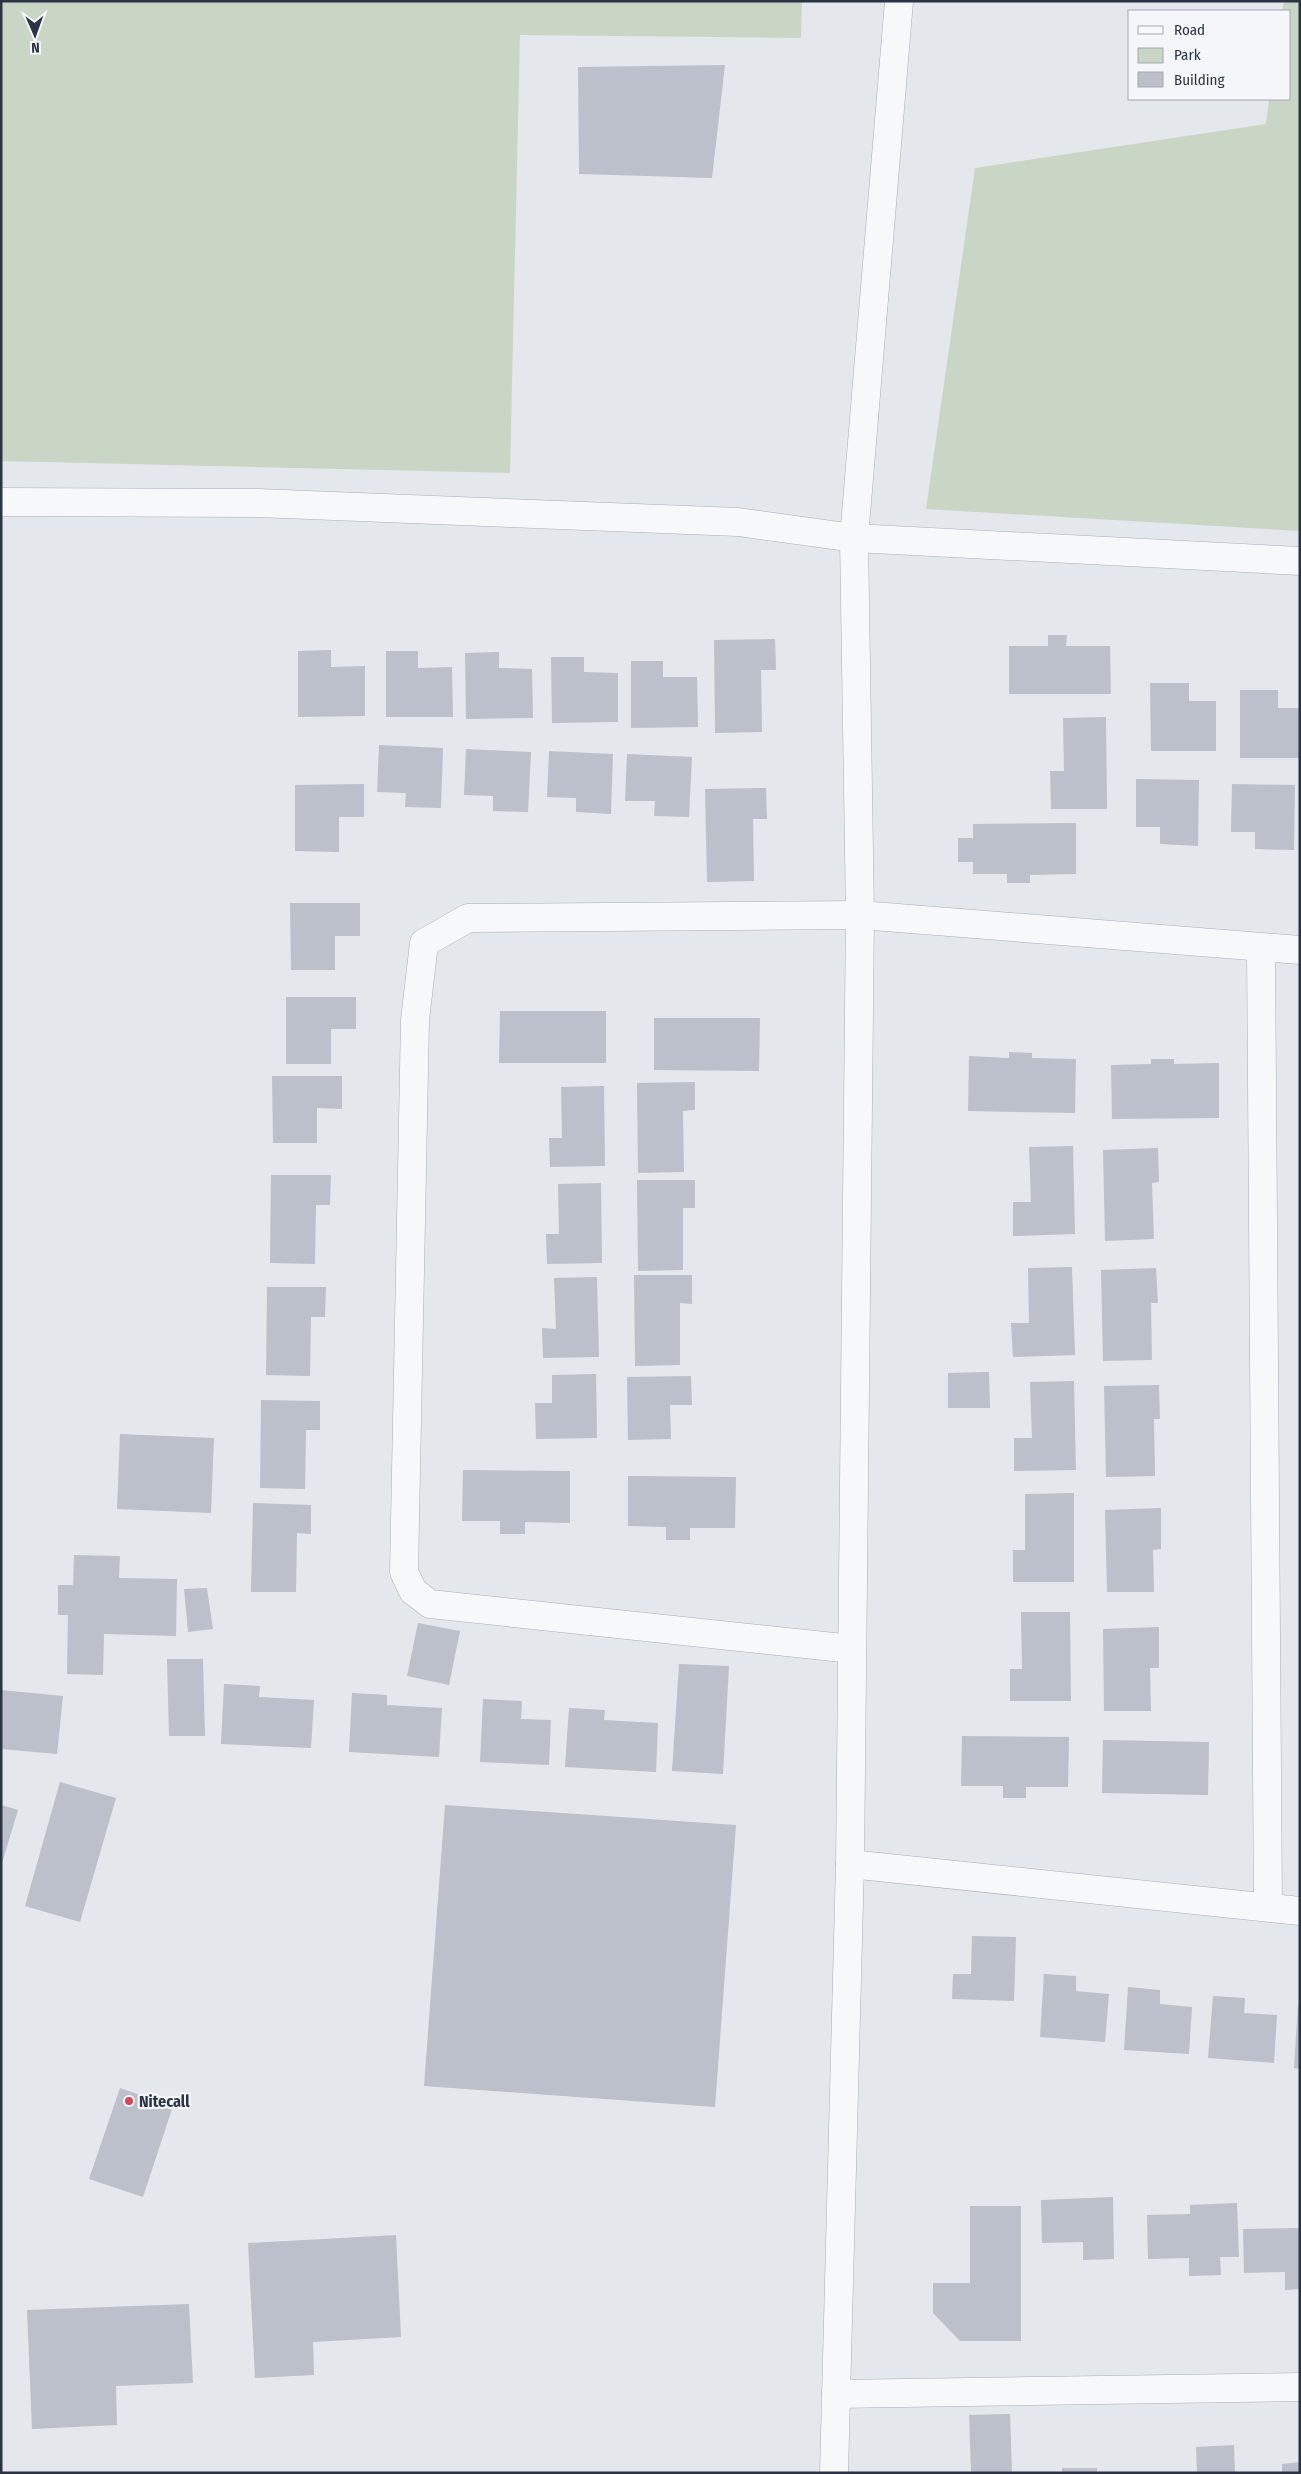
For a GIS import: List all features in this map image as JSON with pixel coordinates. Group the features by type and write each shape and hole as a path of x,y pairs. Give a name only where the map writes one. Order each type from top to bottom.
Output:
{"street":[{"path":"834,2473 850,1864 860,915 854,538 899,1"},
{"path":"1,502 258,502 738,522 854,538 1300,561"},
{"path":"852,1649 430,1604 413,1591 404,1572 415,1020 424,943 468,918 860,915 1300,950"},
{"path":"1261,948 1268,1907"},
{"path":"850,1864 1300,1911"},
{"path":"836,2394 1300,2387"}],"green space":[{"path":"1,1 802,1 801,38 520,35 510,473 1,461"},
{"path":"1284,1 1300,1 1300,531 926,509 975,168 1266,124 1269,100 1291,100 1291,10 1282,10"}],"building":[{"path":"725,65 712,178 579,174 578,67"},
{"path":"1048,635 1067,635 1066,646 1110,646 1111,694 1009,694 1009,646 1048,646"},
{"path":"775,639 776,670 761,670 762,732 715,733 714,640"},
{"path":"331,650 331,667 365,666 365,716 298,717 298,651"},
{"path":"386,651 418,651 418,668 452,667 453,717 386,717"},
{"path":"499,652 499,668 532,669 533,718 466,719 465,653"},
{"path":"551,657 584,657 584,672 618,673 618,722 552,723"},
{"path":"631,661 663,661 663,677 697,677 698,727 631,728"},
{"path":"1150,683 1189,683 1189,701 1216,701 1216,751 1151,751"},
{"path":"1240,690 1278,690 1278,708 1300,708 1300,758 1240,758"},
{"path":"1106,717 1107,809 1051,809 1050,771 1064,771 1063,718"},
{"path":"379,745 443,748 441,808 405,807 406,793 377,792"},
{"path":"466,749 531,752 528,812 493,811 493,796 464,795"},
{"path":"549,751 613,754 611,814 576,812 576,798 547,797"},
{"path":"627,754 692,757 689,817 654,816 655,801 625,801"},
{"path":"1136,779 1199,780 1198,846 1160,844 1160,827 1136,827"},
{"path":"364,784 364,817 339,817 339,852 295,851 295,785"},
{"path":"1232,784 1295,785 1294,850 1255,849 1255,832 1231,832"},
{"path":"766,788 767,819 753,819 754,881 707,882 705,789"},
{"path":"1076,823 1076,874 1030,875 1030,883 1007,883 1007,874 973,874 973,862 958,862 958,838 973,838 973,824"},
{"path":"290,903 360,903 360,936 335,936 335,970 291,970"},
{"path":"286,997 356,997 356,1029 331,1029 331,1064 286,1064"},
{"path":"500,1011 606,1011 606,1063 499,1063"},
{"path":"654,1018 760,1018 759,1071 654,1070"},
{"path":"1009,1052 1032,1053 1032,1058 1076,1059 1075,1113 968,1111 969,1056 1009,1058"},
{"path":"1151,1059 1174,1059 1174,1064 1219,1063 1219,1118 1112,1119 1111,1065 1151,1064"},
{"path":"272,1076 342,1076 342,1109 317,1108 317,1143 273,1143"},
{"path":"695,1082 695,1110 683,1111 684,1172 638,1173 637,1083"},
{"path":"604,1086 605,1166 550,1167 549,1138 562,1138 561,1087"},
{"path":"1073,1146 1075,1234 1013,1236 1013,1202 1031,1202 1029,1147"},
{"path":"1158,1148 1159,1182 1152,1183 1154,1239 1105,1241 1103,1150"},
{"path":"271,1175 331,1175 330,1205 316,1205 315,1264 270,1263"},
{"path":"637,1180 695,1180 695,1208 683,1208 683,1270 638,1271"},
{"path":"601,1183 602,1263 547,1264 546,1234 559,1234 558,1184"},
{"path":"1072,1267 1075,1355 1013,1357 1011,1323 1029,1323 1028,1268"},
{"path":"1156,1268 1158,1303 1151,1303 1152,1360 1103,1361 1101,1270"},
{"path":"634,1275 692,1275 692,1304 680,1303 680,1365 635,1366"},
{"path":"597,1277 599,1357 543,1358 542,1328 556,1329 554,1278"},
{"path":"267,1287 326,1287 325,1317 311,1317 310,1376 266,1375"},
{"path":"989,1372 990,1408 948,1408 948,1373"},
{"path":"596,1374 597,1438 536,1439 535,1403 552,1403 552,1375"},
{"path":"691,1376 692,1405 670,1405 671,1439 628,1440 627,1377"},
{"path":"1074,1381 1076,1470 1014,1471 1014,1438 1032,1438 1030,1382"},
{"path":"1159,1385 1160,1419 1154,1419 1155,1476 1106,1477 1104,1386"},
{"path":"261,1400 320,1401 320,1430 306,1430 305,1489 260,1488"},
{"path":"120,1434 214,1438 211,1513 117,1509"},
{"path":"463,1470 570,1471 570,1523 525,1522 525,1534 500,1534 500,1521 462,1521"},
{"path":"628,1476 736,1477 735,1528 690,1528 690,1540 666,1540 666,1527 628,1526"},
{"path":"1074,1493 1074,1582 1013,1582 1013,1550 1025,1550 1025,1494"},
{"path":"253,1503 311,1505 311,1534 297,1533 296,1592 251,1592"},
{"path":"1161,1508 1161,1549 1153,1550 1154,1592 1107,1592 1105,1510"},
{"path":"74,1555 120,1556 119,1578 177,1579 176,1636 104,1634 103,1675 67,1674 68,1615 58,1615 58,1585 73,1585"},
{"path":"207,1588 213,1629 188,1632 184,1589"},
{"path":"1021,1612 1070,1612 1071,1701 1010,1701 1010,1669 1022,1669"},
{"path":"418,1623 460,1631 449,1685 407,1676"},
{"path":"1159,1627 1159,1668 1150,1668 1151,1711 1104,1711 1103,1629"},
{"path":"167,1659 203,1659 205,1736 169,1736"},
{"path":"679,1664 729,1666 723,1774 672,1771"},
{"path":"224,1684 260,1686 259,1697 314,1700 311,1748 221,1744"},
{"path":"1,1690 63,1696 57,1754 1,1749"},
{"path":"352,1693 387,1695 387,1705 442,1708 439,1757 349,1752"},
{"path":"483,1699 522,1701 521,1719 551,1720 549,1765 480,1762"},
{"path":"569,1708 605,1710 604,1720 658,1723 656,1772 565,1767"},
{"path":"962,1736 1069,1737 1068,1787 1026,1787 1026,1798 1003,1798 1003,1786 961,1786"},
{"path":"1103,1740 1209,1742 1208,1795 1102,1793"},
{"path":"60,1782 116,1798 80,1922 25,1906"},
{"path":"1,1805 18,1810 2,1863 1,1863"},
{"path":"445,1805 736,1825 715,2107 424,2086"},
{"path":"972,1936 1016,1937 1014,2001 952,1999 953,1974 971,1974"},
{"path":"1044,1974 1076,1976 1076,1991 1109,1994 1105,2042 1040,2037"},
{"path":"1128,1987 1160,1990 1160,2004 1192,2007 1189,2054 1124,2050"},
{"path":"1213,1996 1245,1998 1244,2013 1277,2015 1274,2063 1208,2058"},
{"path":"1298,2005 1300,2005 1300,2069 1294,2068"},
{"path":"120,2088 173,2106 143,2197 89,2179"},
{"path":"1113,2197 1114,2259 1083,2260 1083,2242 1042,2243 1041,2200"},
{"path":"1237,2203 1239,2257 1220,2257 1221,2275 1189,2276 1189,2258 1148,2259 1147,2215 1190,2214 1190,2205"},
{"path":"970,2206 1021,2206 1021,2341 960,2341 933,2313 933,2283 970,2283"},
{"path":"1300,2228 1300,2289 1285,2290 1285,2272 1244,2273 1243,2229"},
{"path":"396,2235 401,2337 313,2342 314,2375 255,2378 248,2243"},
{"path":"189,2304 193,2383 116,2386 117,2425 32,2429 27,2310"},
{"path":"1010,2414 1012,2473 971,2473 969,2415"},
{"path":"1234,2445 1235,2473 1197,2473 1196,2447"},
{"path":"1300,2462 1300,2473 1282,2473 1282,2464"},
{"path":"1062,2468 1097,2468 1097,2473 1062,2473"}],"place":[{"name":"Nitecall","path":"129,2101"}]}
